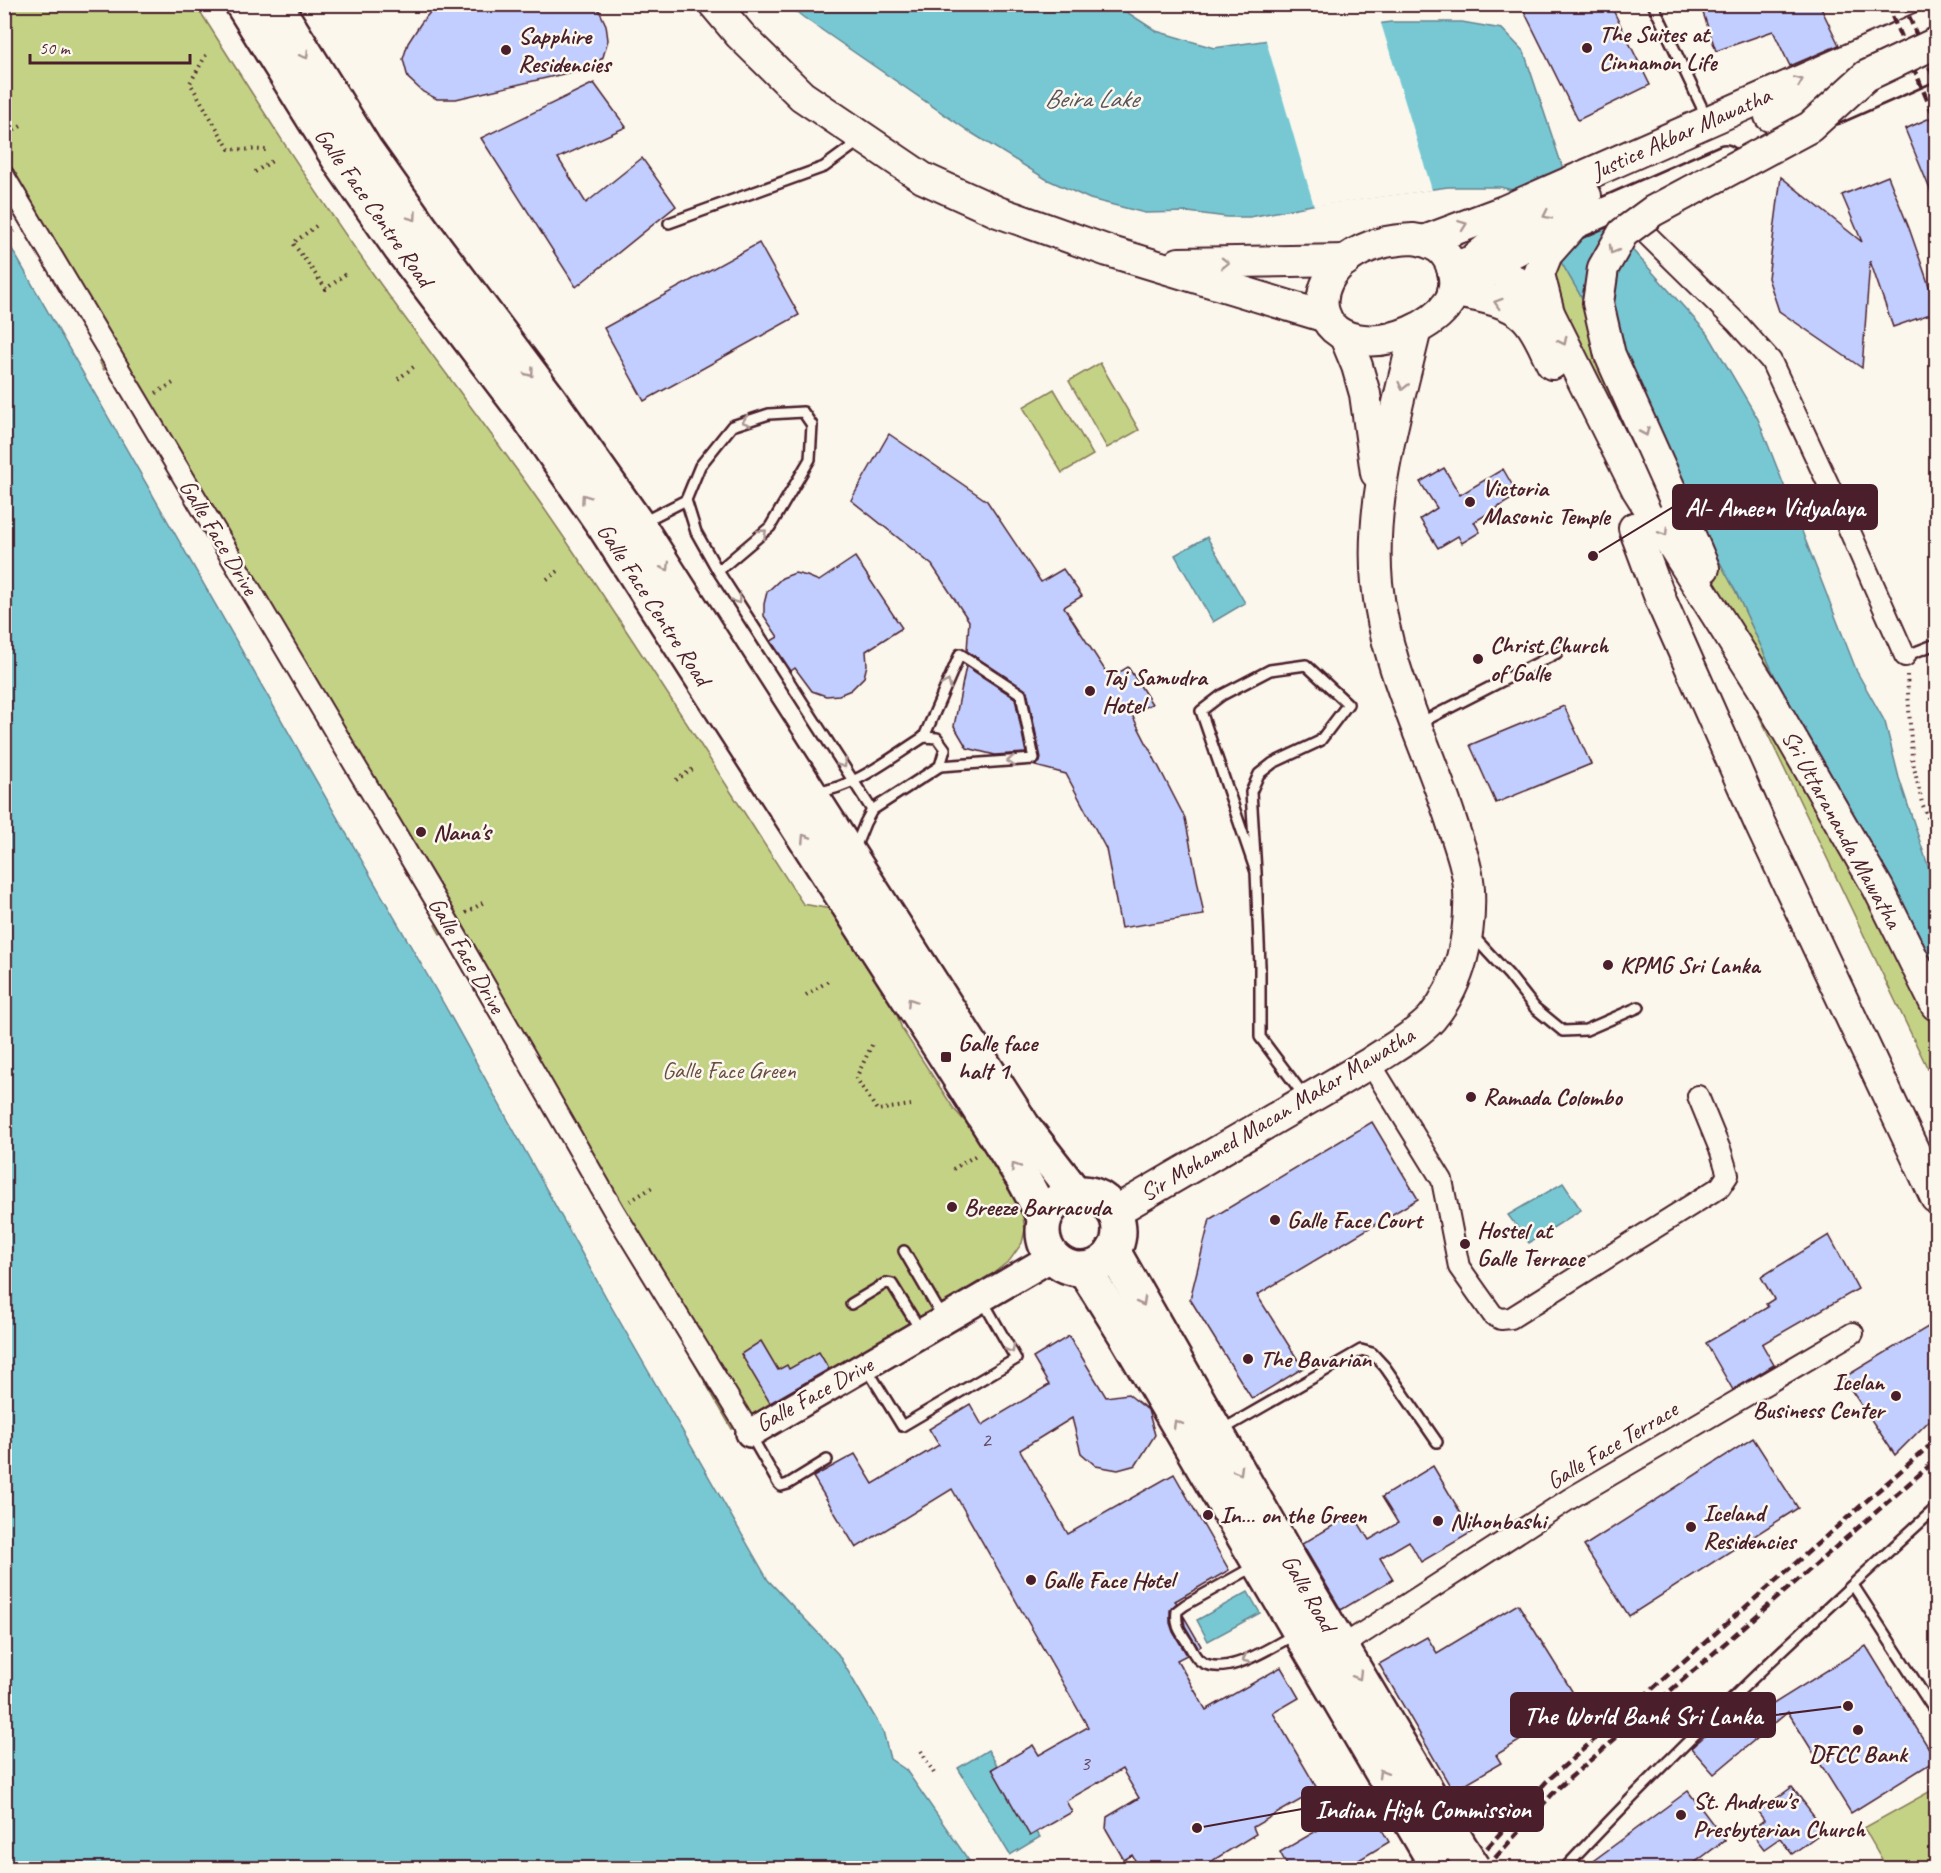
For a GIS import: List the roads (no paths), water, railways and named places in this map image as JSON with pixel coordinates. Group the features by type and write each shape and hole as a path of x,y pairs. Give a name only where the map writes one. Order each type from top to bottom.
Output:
{"highway":[{"name":"Galle Face Centre Road","path":"242,4 343,166 400,248 638,525 1023,1126 1075,1193"},
{"name":"Galle Face Centre Road","path":"275,4 365,149 423,231 538,407 604,526 934,1037 1024,1180 1044,1217"},
{"path":"1075,1193 1097,1196 1107,1203 1118,1221 1119,1233 1113,1251 1104,1261 1095,1266 1074,1269 1063,1265 1047,1250 1042,1236 1044,1217 1055,1202 1065,1196 1075,1193"},
{"name":"Galle Road","path":"1113,1251 1341,1647 1452,1862"},
{"name":"Galle Road","path":"1084,1269 1126,1336 1298,1632 1452,1862"}],"main road":[{"path":"714,4 740,35 802,96 923,178 998,212 1335,327 1364,340 1397,337 1416,329 1438,314 1449,302 1458,273 1439,249 1424,240 1377,243 1346,260 1327,280 1323,290 1322,305 1335,327"},
{"name":"Justice Akbar Mawatha","path":"1458,273 1592,172 1936,21"},
{"name":"Justice Akbar Mawatha","path":"1424,240 1512,231 1702,144 1866,76 1936,43"},
{"path":"1742,656 1610,355 1598,303 1603,268 1623,233 1653,211 1810,127 1866,76"},
{"path":"1549,313 1539,274 1547,254 1571,227"},
{"path":"1146,263 1346,260"},
{"name":"Sri Uttarananda Mawatha","path":"1458,273 1500,271 1517,282 1549,313 1637,489 1762,687 1878,888 1936,1005"},
{"name":"Sri Uttarananda Mawatha","path":"1458,273 1525,317 1538,336 1634,528 1667,579 1742,656"},
{"name":"Sir Mohamed Macan Makar Mawatha","path":"1335,327 1357,366 1365,394 1379,494"},
{"name":"Sir Mohamed Macan Makar Mawatha","path":"1114,1212 1406,1040 1431,1018 1452,985 1462,958 1468,931 1469,888 1460,850 1440,787 1395,667 1381,612 1377,582 1379,494 1416,329"},
{"path":"1634,528 1662,603 1755,811 1936,1198"}],"street":[{"path":"1512,231 1571,227 1936,65"},
{"name":"Galle Face Drive","path":"4,176 449,923 614,1210 750,1433 1052,1257"},
{"name":"Justice Akbar Mawatha","path":"1617,207 1736,322 1771,361 1845,518 1905,657"},
{"path":"1370,1063 1442,1179 1460,1267 1493,1315 1501,1320 1511,1317 1720,1187 1728,1175 1722,1152 1698,1096"},
{"name":"Galle Face Terrace","path":"1341,1647 1571,1498 1853,1333"}],"lane":[{"path":"1653,4 1708,120"},
{"path":"669,223 824,167 863,139"},
{"path":"718,571 771,527 810,459 812,425 803,412 769,414 732,426 700,466 686,500 696,532 718,571 872,810"},
{"path":"638,525 686,500"},
{"path":"1905,657 1936,644"},
{"path":"1416,725 1557,653"},
{"path":"809,792 826,791 853,781 924,737 960,654 1021,694 1034,759 940,766 872,810 852,857"},
{"path":"1256,872 1201,711 1222,694 1270,670 1306,665 1348,704 1320,741 1273,763 1259,774 1251,792 1256,872 1260,966 1260,1037 1307,1100"},
{"path":"1710,687 1720,708"},
{"path":"924,737 937,738 945,749 940,766"},
{"path":"1796,878 1896,1090"},
{"path":"1468,931 1509,975 1534,1008 1563,1031 1586,1030 1640,1007"},
{"path":"904,1251 934,1326"},
{"path":"851,1304 886,1283 892,1284 934,1326"},
{"path":"866,1366 902,1426 1016,1359 982,1299"},
{"path":"1217,1433 1361,1350 1372,1353 1385,1367 1437,1442"},
{"path":"750,1433 781,1486 828,1460"},
{"path":"1565,1869 1693,1737 1936,1508"},
{"path":"1258,1564 1185,1605 1177,1611 1176,1623 1198,1660 1220,1668 1235,1664 1298,1632"},
{"path":"1852,1585 1936,1713"}],"water":[{"name":"Beira Lake","path":"788,5 1116,5 1156,31 1214,48 1391,22 1462,22 1502,29 1524,52 1565,175 1708,334 1758,419 1857,672 1885,722 1899,778 1936,890 1936,1031 1736,592 1685,498 1623,369 1546,236 1527,206 1512,190 1500,187 1448,187 1312,205 1250,217 1227,217 1188,212 1145,213 1090,199 1046,179 970,132"},
{"path":"4,235 445,1006 612,1308 768,1580 838,1654 883,1731 890,1759 906,1770 974,1868 5,1868"},
{"path":"1207,537 1245,603 1213,622 1175,555"},
{"path":"1563,1183 1581,1210 1529,1243 1508,1215"},
{"path":"1248,1592 1260,1613 1208,1641 1197,1620"},
{"path":"988,1750 1040,1837 1010,1855 958,1768"}],"railway":[{"path":"1887,4 1936,121"},
{"path":"1904,4 1936,83"},
{"path":"1469,1868 1547,1781 1936,1440"},
{"path":"1486,1868 1556,1790 1936,1460"}],"place":[{"name":"The Suites at Cinnamon Life","path":"1587,48"},
{"name":"Sapphire Residencies","path":"506,50"},
{"name":"Victoria Masonic Temple","path":"1470,502"},
{"name":"Al- Ameen Vidyalaya","path":"1593,556"},
{"name":"Christ Church of Galle","path":"1478,659"},
{"name":"Taj Samudra Hotel","path":"1090,691"},
{"name":"Nana's","path":"421,832"},
{"name":"KPMG Sri Lanka","path":"1608,965"},
{"name":"Galle face halt 1","path":"946,1057"},
{"name":"Ramada Colombo","path":"1471,1097"},
{"name":"Breeze Barracuda","path":"952,1207"},
{"name":"Galle Face Court","path":"1275,1220"},
{"name":"Hostel at Galle Terrace","path":"1465,1244"},
{"name":"The Bavarian","path":"1248,1359"},
{"name":"Icelan Business Center","path":"1896,1396"},
{"name":"In… on the Green","path":"1208,1515"},
{"name":"Nihonbashi","path":"1438,1521"},
{"name":"Iceland Residencies","path":"1691,1527"},
{"name":"Galle Face Hotel","path":"1031,1580"},
{"name":"The World Bank Sri Lanka","path":"1848,1706"},
{"name":"DFCC Bank","path":"1858,1730"},
{"name":"St. Andrew's Presbyterian Church","path":"1681,1815"},
{"name":"Indian High Commission","path":"1197,1828"}],"park label":[{"name":"Galle Face Green","path":"729,1070"}]}
